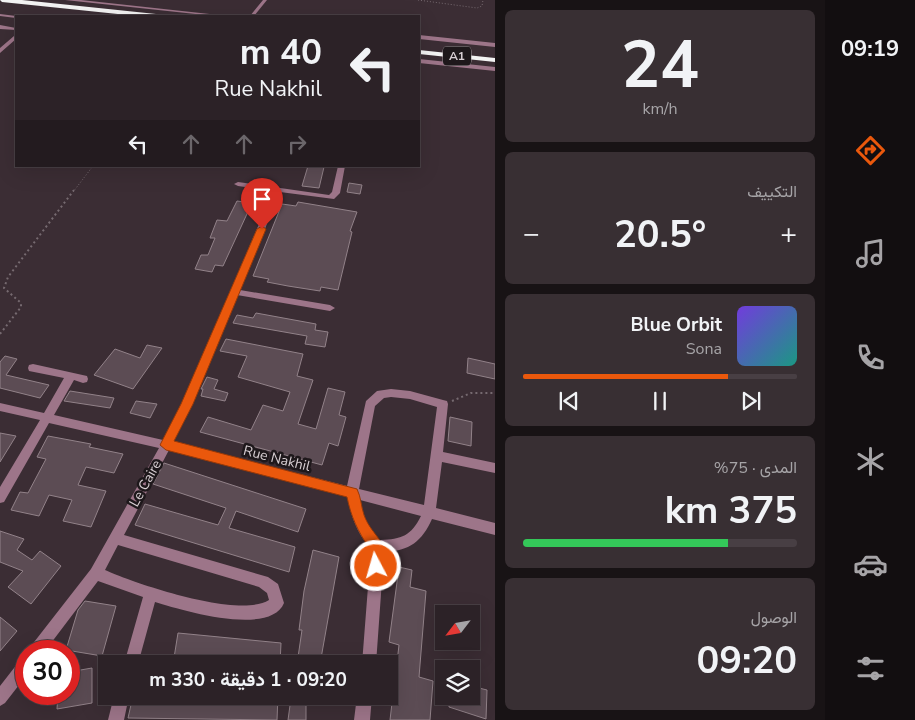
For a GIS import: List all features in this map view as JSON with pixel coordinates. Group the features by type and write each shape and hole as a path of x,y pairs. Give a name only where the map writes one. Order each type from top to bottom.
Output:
{"highway":[{"path":"2,0 146,15"},
{"path":"0,7 76,15"},
{"name":"A1","path":"420,44 495,52"},
{"name":"A1","path":"420,52 495,60"}],"street":[{"path":"68,0 216,15"},
{"path":"253,15 265,0"},
{"path":"0,15 15,17"},
{"path":"0,27 15,28"},
{"path":"420,37 495,45"},
{"path":"0,51 15,38"},
{"path":"420,60 495,69"},
{"path":"238,184 331,197 336,193 342,167"},
{"name":"Le Caire","path":"44,640 96,573 166,445 187,404 277,190"},
{"path":"235,292 330,308"},
{"path":"33,368 83,379"},
{"path":"0,498 71,376"},
{"path":"382,394 401,394 442,404 437,456 430,512 416,537 397,547 378,546 371,540 358,518 352,493 370,404 375,398 382,394"},
{"name":"Rue Nakhil","path":"0,407 166,445 495,529"},
{"path":"437,456 495,468"},
{"path":"96,573 114,582 150,595 242,613 262,613 273,608 277,602 273,589 263,582 114,538"},
{"path":"370,655 378,546"},
{"path":"133,655 150,595"},
{"path":"0,698 15,678"},
{"path":"116,720 120,705"},
{"path":"362,720 364,705"}],"path":[{"path":"418,0 479,8 482,6 483,0"},
{"path":"0,334 21,307 19,301 7,293 4,288 8,277 92,167"},
{"path":"442,404 471,394 495,393"}],"building":[{"path":"308,167 324,167 319,188 302,186"},
{"path":"349,183 362,185 360,194 347,192"},
{"path":"237,201 252,203 223,266 215,265 212,272 195,269 201,255 208,255 215,238 210,238 217,220 227,221"},
{"path":"298,202 357,212 350,231 352,232 338,290 321,287 320,291 288,286 267,282 269,279 253,276 282,204 296,206"},
{"path":"256,313 316,324 315,330 328,332 325,347 305,344 307,336 233,323 237,315 253,318"},
{"path":"226,339 303,354 297,376 313,380 298,424 316,429 328,388 345,392 339,415 346,417 338,446 329,443 322,465 200,432 208,417 251,430 263,405 283,411 290,392 238,377 247,356 220,351"},
{"path":"147,345 162,348 133,389 94,375 115,349 140,358"},
{"path":"5,356 17,359 6,375 49,385 40,398 0,388 0,362"},
{"path":"468,358 495,364 495,379 467,373"},
{"path":"207,377 218,380 214,389 228,393 225,401 201,396 203,389 201,389"},
{"path":"70,391 114,398 110,408 64,401"},
{"path":"136,401 157,404 150,418 130,413"},
{"path":"450,417 472,422 471,446 448,441"},
{"path":"0,433 16,436 0,462"},
{"path":"48,436 91,444 89,447 123,454 114,473 86,467 78,485 106,491 91,527 63,521 72,500 49,495 39,516 11,510 20,492 28,493 46,459 37,457"},
{"path":"164,463 306,509 298,532 236,511 229,528 295,547 289,572 135,525 145,504 218,525 226,508 153,484"},
{"path":"0,531 24,539 17,550 32,560 40,551 61,566 31,604 8,587 23,571 0,562"},
{"path":"313,550 339,557 322,655 298,655 302,630 299,630 304,591"},
{"path":"399,567 412,570 410,587 426,591 419,677 433,681 430,720 390,720 392,705 398,705 399,645 389,642"},
{"path":"85,601 116,606 102,655 80,652 80,640 69,640 78,610"},
{"path":"0,617 17,631 0,651"},
{"path":"178,633 281,643 280,655 174,655"},
{"path":"92,668 92,703 57,709 57,705 80,705 80,670"},
{"path":"480,688 487,690 486,719 449,707 449,705 480,705"},
{"path":"131,705 278,705 277,720 128,718"},
{"path":"290,705 306,705 306,720 288,720"}],"route":[{"path":"262,229 187,404 166,445 352,493 358,518 371,540 378,546 376,566"}]}
